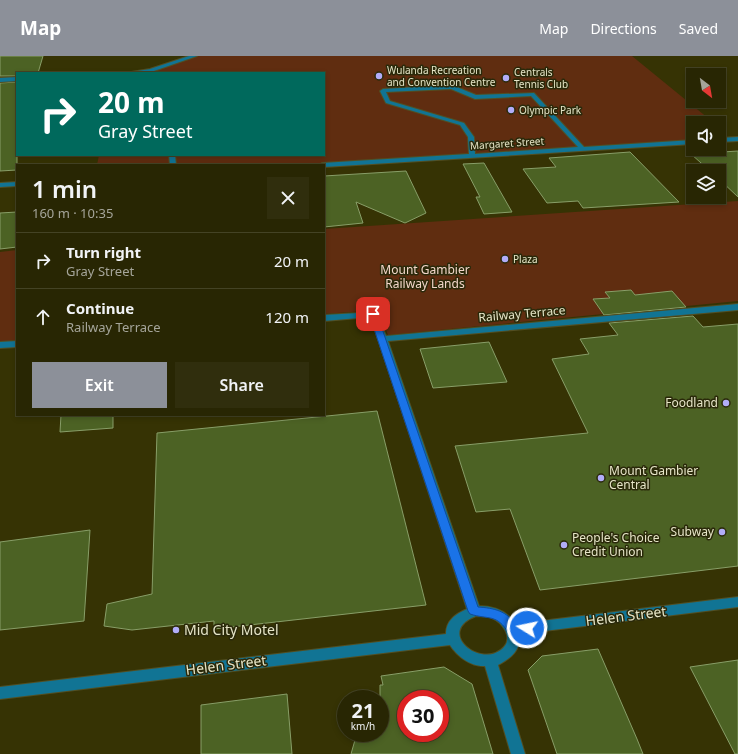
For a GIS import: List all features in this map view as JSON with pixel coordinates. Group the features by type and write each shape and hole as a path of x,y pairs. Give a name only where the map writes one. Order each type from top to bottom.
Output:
{"street":[{"path":"136,72 151,70 194,56"},
{"path":"151,70 156,72"},
{"path":"0,80 16,79"},
{"path":"472,156 471,137 462,124 388,102 383,90 452,87 475,97 532,94 583,149"},
{"path":"726,140 738,139"},
{"name":"Margaret Street","path":"325,165 686,142"},
{"path":"0,185 16,184"},
{"name":"Railway Terrace","path":"383,339 738,307"},
{"path":"325,318 373,314 383,339 474,611"},
{"path":"0,345 16,344"},
{"name":"Helen Street","path":"513,630 738,602"},
{"path":"474,611 493,613 502,617 509,623 513,630 513,646 500,658 480,660 462,652 456,646 452,638 454,624 459,618 474,611"},
{"name":"Helen Street","path":"0,693 452,638"},
{"path":"490,660 518,754"}],"green space":[{"name":"Olympic Park","path":"194,56 632,56 686,100 686,108 696,108 705,116 686,116 686,142 325,165 97,164 99,156 325,156 325,72 136,72 151,70"},
{"name":"Mount Gambier Railway Lands","path":"738,201 738,301 388,335 378,310 325,314 325,229 694,204 726,204 726,202"},
{"path":"16,250 16,340 0,342 0,252"}],"building":[{"path":"0,56 43,56 38,72 16,72 16,76 0,76"},
{"path":"16,82 16,170 0,171 0,83"},
{"path":"738,151 738,197 726,186 726,164 702,164 693,156 726,156 726,152"},
{"path":"630,152 679,202 583,208 578,201 547,203 523,169 556,167 549,158"},
{"path":"484,163 512,212 484,214 476,197 480,197 463,164"},
{"path":"406,171 426,213 405,223 356,202 363,223 325,227 325,176"},
{"path":"16,212 16,247 0,249 0,213"},
{"path":"631,290 635,295 672,291 686,307 604,315 593,299 610,298 605,292"},
{"name":"Mount Gambier Central","path":"693,316 703,327 738,324 738,566 540,590 510,509 476,512 455,446 588,433 552,359 589,354 580,339 618,335 609,323"},
{"path":"489,342 507,382 433,388 420,349"},
{"path":"377,411 426,605 214,629 214,621 132,630 104,626 107,604 152,594 157,433"},
{"path":"61,416 113,416 113,428 60,432"},
{"path":"90,530 84,621 0,630 0,542"},
{"path":"598,649 643,754 557,754 528,670 542,656"},
{"path":"738,660 738,754 735,754 690,667"},
{"path":"444,667 472,684 493,754 351,754 354,742 389,742 389,690 380,690 380,685 383,685 381,676"},
{"path":"287,694 292,754 201,754 201,705"}],"place":[{"name":"Wulanda Recreation and Convention Centre","path":"379,76"},
{"name":"Centrals Tennis Club","path":"506,78"},
{"name":"Olympic Park","path":"511,110"},
{"name":"Plaza","path":"505,259"},
{"name":"Foodland","path":"726,403"},
{"name":"Mount Gambier Central","path":"601,478"},
{"name":"Subway","path":"722,532"},
{"name":"People's Choice Credit Union","path":"564,545"},
{"name":"Mid City Motel","path":"176,630"}],"route":[{"path":"373,314 383,339 474,611 484,611 502,617 509,623 513,630 527,628"}]}
